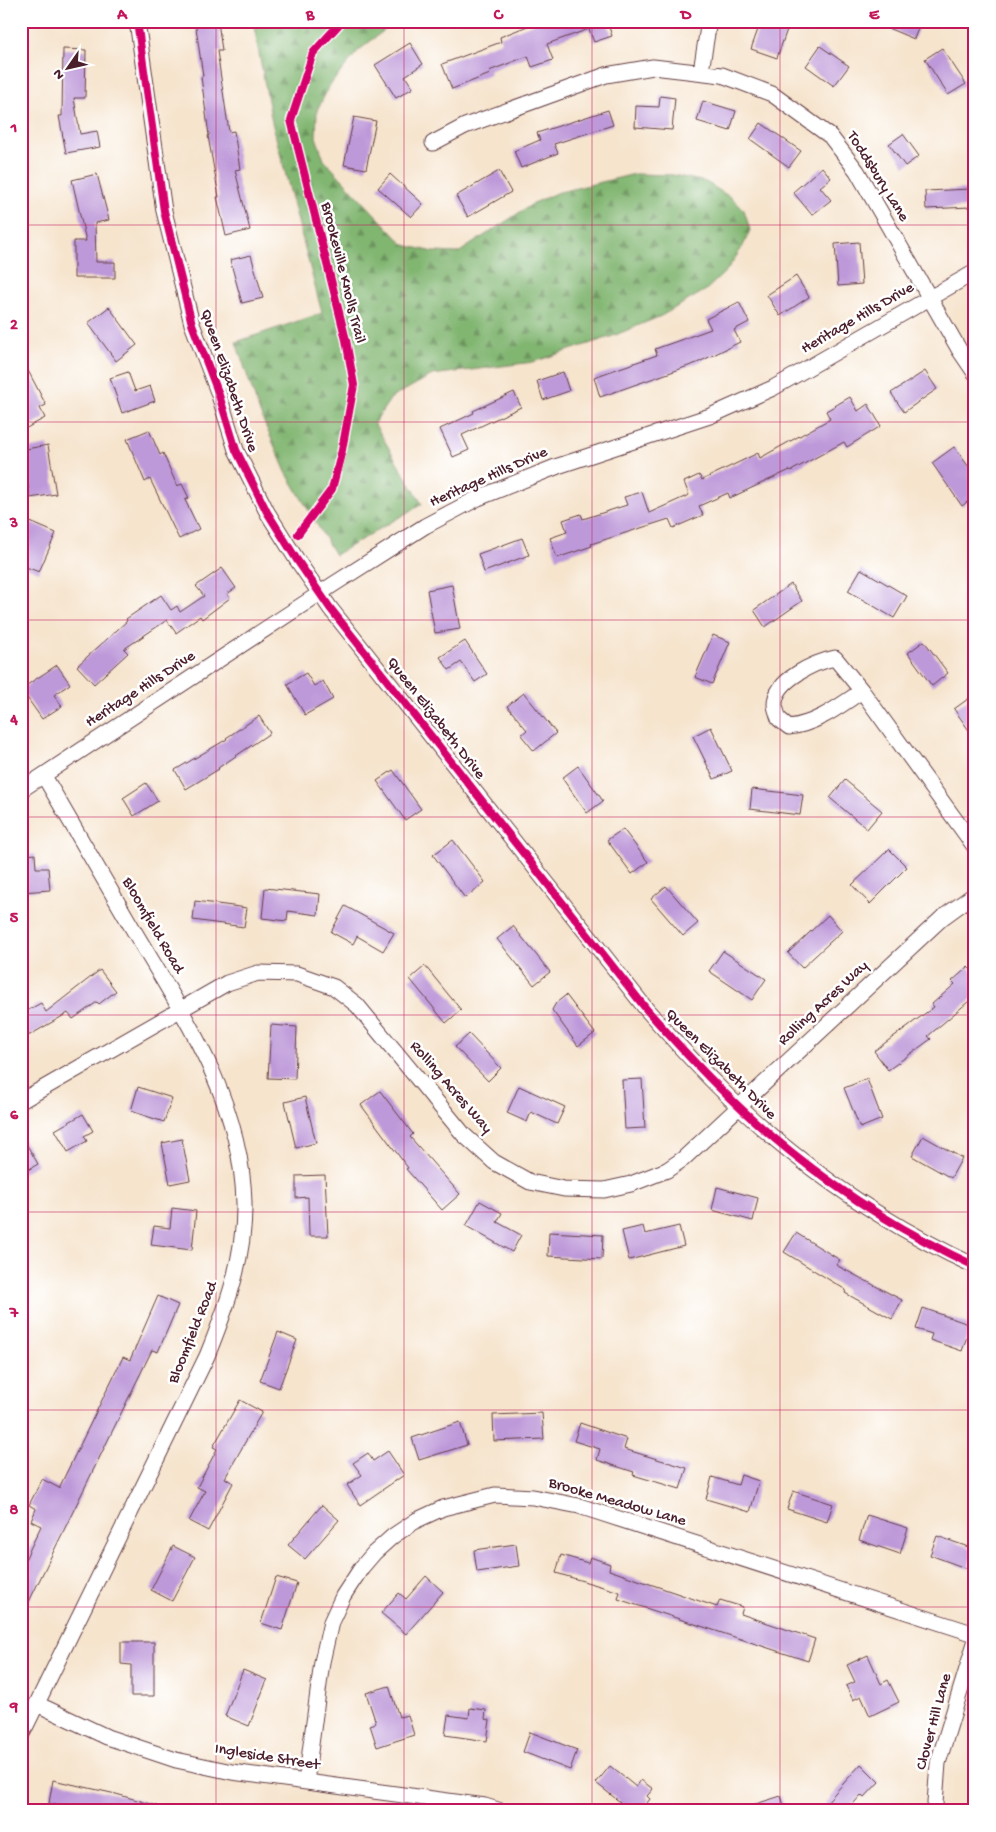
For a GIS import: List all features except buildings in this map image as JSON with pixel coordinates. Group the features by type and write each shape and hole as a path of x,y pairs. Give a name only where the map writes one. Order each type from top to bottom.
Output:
{"street":[{"name":"Queen Elizabeth Drive","path":"136,21 164,211 192,324 218,392 236,450 267,512 320,593 647,1010 687,1055 739,1107 790,1152 834,1185 897,1225 975,1266"},
{"path":"701,71 709,21"},
{"name":"Toddsbury Lane","path":"434,143 465,126 606,75 653,67 722,74 772,94 830,136 857,171 929,298 975,373"},
{"name":"Heritage Hills Drive","path":"21,790 320,593 426,526 478,498 558,466 710,416 773,388 975,272"},
{"path":"862,691 823,716 803,725 789,727 779,719 775,704 778,690 809,667 835,658 862,691 975,847"},
{"name":"Bloomfield Road","path":"21,1736 207,1356 227,1304 239,1261 244,1203 239,1154 227,1110 209,1063 180,1009 44,776"},
{"name":"Rolling Acres Way","path":"21,1101 227,983 258,973 297,974 334,987 358,1005 464,1135 494,1162 530,1182 564,1189 604,1190 631,1184 667,1170 683,1159 942,918 975,894"},
{"name":"Brooke Meadow Lane","path":"306,1782 322,1662 331,1622 348,1588 374,1553 393,1536 416,1520 443,1508 495,1495 533,1497 579,1506 975,1634"},
{"name":"Clover Hill Lane","path":"936,1811 938,1763 975,1643"},
{"name":"Ingleside Street","path":"37,1704 107,1737 176,1760 232,1772 485,1806 501,1811"}],"green space":[{"path":"253,21 403,21 387,28 358,51 330,85 317,110 316,137 324,160 404,245 434,252 458,253 534,203 556,193 635,174 673,175 706,182 733,199 744,210 750,230 743,246 727,270 706,290 661,316 613,336 533,362 432,375 391,398 374,423 422,504 335,555 286,472 260,413 236,342 322,313 272,122"}],"cycle path":[{"path":"137,21 164,211 192,324 218,392 236,450 267,512 297,560 330,608 647,1010 698,1066 771,1136 834,1185 903,1229 975,1266"},
{"name":"Brookeville Knolls Trail","path":"298,534 332,489 342,450 354,385 346,340 291,120 313,53 342,21"}]}
